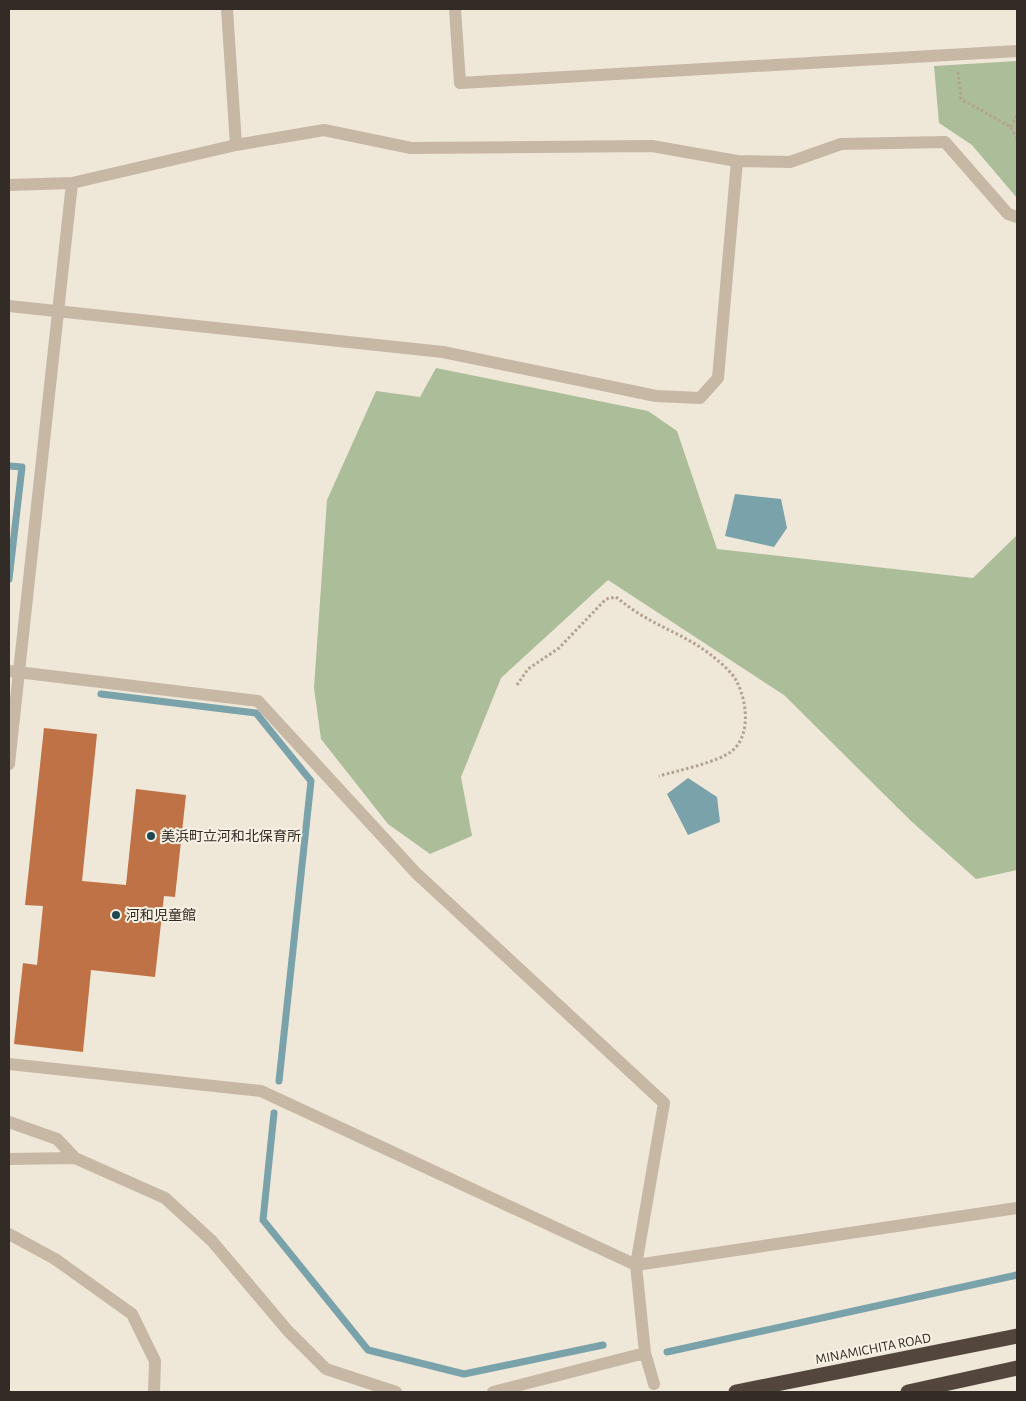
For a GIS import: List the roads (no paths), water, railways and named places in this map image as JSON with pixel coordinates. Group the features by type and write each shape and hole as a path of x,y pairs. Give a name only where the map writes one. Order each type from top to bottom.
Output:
{"highway":[{"name":"MINAMICHITA ROAD","path":"736,1392 1017,1336"},
{"path":"908,1392 1017,1368"}],"street":[{"path":"227,9 236,145"},
{"path":"455,9 460,83 1017,51"},
{"path":"9,184 72,182 236,145 324,130 411,148 652,146 736,161 790,162 842,144 945,142 1008,214 1017,217"},
{"path":"9,306 443,352 656,396 700,398 718,378 736,161"},
{"path":"9,764 13,671 58,312 72,182"},
{"path":"13,671 258,700 416,873 664,1103 636,1264 644,1352 654,1384"},
{"path":"9,1064 261,1091 636,1264 1017,1208"},
{"path":"9,1122 57,1139 75,1158 165,1198 212,1241 288,1331 326,1369 396,1392"},
{"path":"9,1158 75,1158"},
{"path":"9,1234 55,1259 132,1314 155,1362 154,1392"},
{"path":"493,1392 644,1352"}],"water":[{"path":"735,494 781,499 787,528 774,547 725,536"},
{"path":"688,778 717,797 720,822 688,835 667,794"}],"waterway":[{"path":"9,466 22,467 9,579"},
{"path":"101,694 256,713 311,781 279,1081"},
{"path":"274,1113 263,1220 368,1350 464,1374 603,1345"},
{"path":"667,1352 1017,1275"}],"place":[{"name":"美浜町立河和北保育所","path":"151,836"},
{"name":"河和児童館","path":"116,915"}]}
